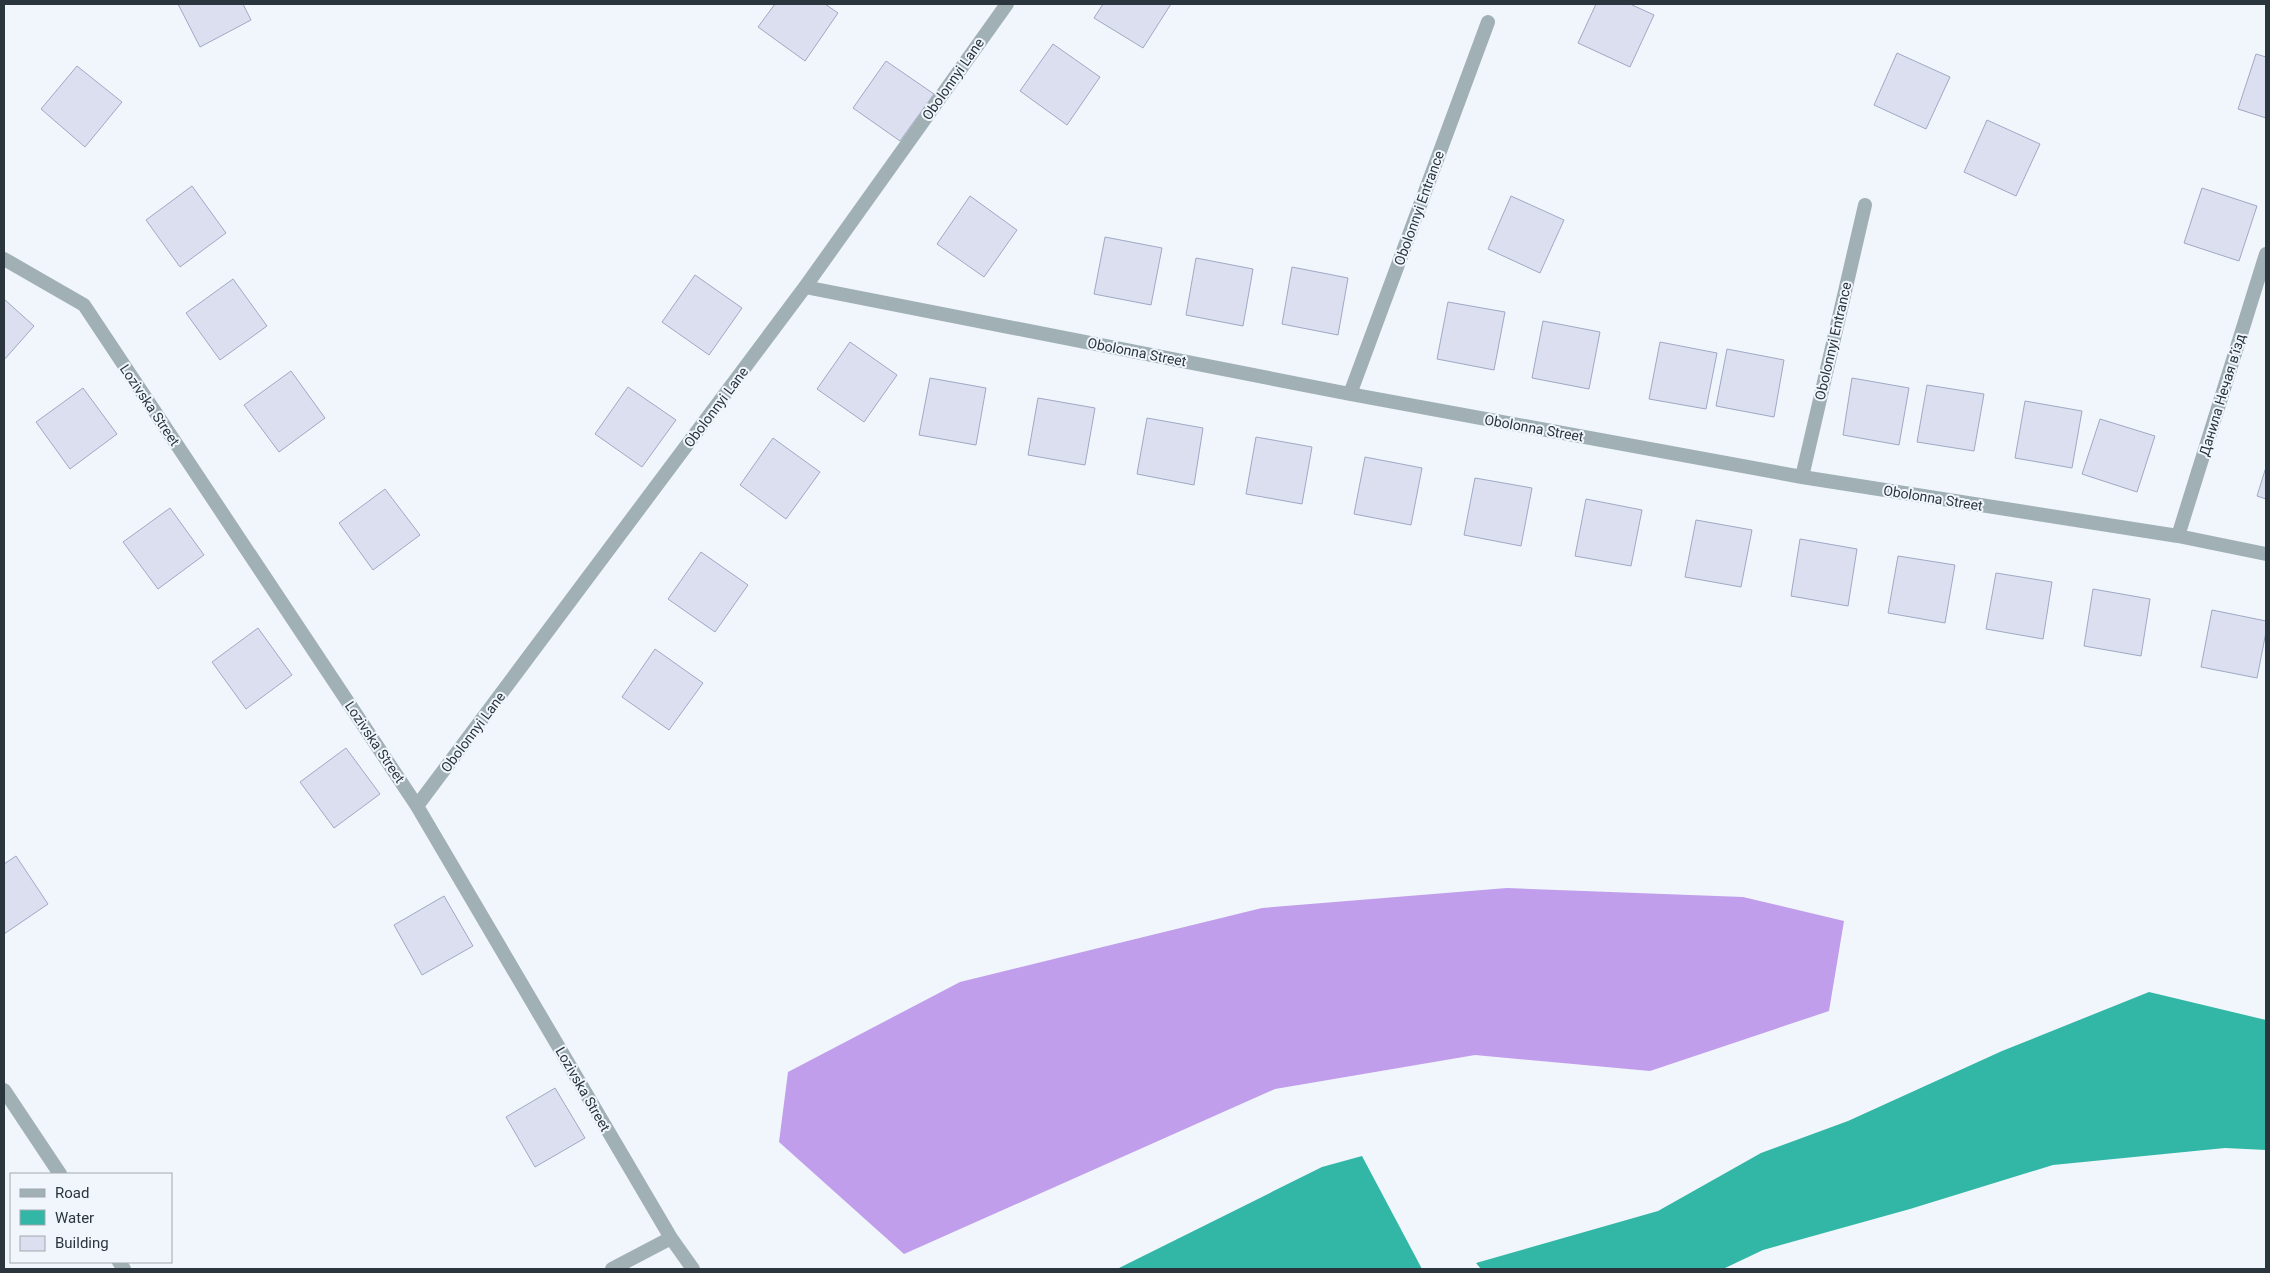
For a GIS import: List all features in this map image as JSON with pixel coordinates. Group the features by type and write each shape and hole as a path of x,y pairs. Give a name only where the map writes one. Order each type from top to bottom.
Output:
{"street":[{"name":"Obolonnyi Lane","path":"417,806 805,287 1007,4"},
{"name":"Obolonnyi Entrance","path":"1350,394 1488,22"},
{"name":"Obolonnyi Entrance","path":"1802,477 1865,205"},
{"name":"Данила Нечая в’їзд","path":"2178,536 2266,254"},
{"name":"Lozivska Street","path":"4,259 84,305 417,806 671,1238 693,1269"},
{"name":"Obolonna Street","path":"805,287 1350,394 1802,477 2178,536 2266,554"},
{"path":"4,1090 59,1173"},
{"path":"612,1269 671,1238"}],"shaded area":[{"path":"1507,888 1743,897 1844,921 1829,1011 1650,1071 1475,1055 1275,1089 904,1254 779,1142 788,1072 960,982 1262,908"}],"water":[{"path":"2149,992 2266,1020 2266,1150 2225,1148 2053,1165 1910,1209 1763,1250 1723,1269 1481,1269 1476,1263 1658,1211 1761,1153 1848,1121 2002,1051"},
{"path":"1362,1156 1422,1269 1117,1269 1322,1167"}],"building":[{"path":"178,4 243,4 251,20 200,47"},
{"path":"775,4 825,4 838,13 805,61 758,27"},
{"path":"1103,4 1171,4 1143,48 1094,18"},
{"path":"1596,4 1630,4 1654,15 1630,67 1578,43"},
{"path":"1053,44 1100,77 1067,125 1020,91"},
{"path":"1897,53 1950,77 1926,129 1874,105"},
{"path":"2256,54 2266,57 2266,118 2238,109"},
{"path":"886,61 934,94 900,141 853,108"},
{"path":"77,66 122,102 85,147 41,109"},
{"path":"1987,120 2040,144 2016,196 1964,172"},
{"path":"192,186 226,233 180,267 146,220"},
{"path":"2202,188 2257,206 2239,261 2184,243"},
{"path":"970,196 1017,230 984,277 937,244"},
{"path":"1511,196 1564,220 1540,273 1488,249"},
{"path":"1105,237 1162,248 1151,305 1094,294"},
{"path":"1196,258 1253,269 1243,326 1186,315"},
{"path":"1292,267 1348,278 1338,335 1282,324"},
{"path":"695,275 742,308 709,355 662,322"},
{"path":"233,279 267,326 220,360 186,313"},
{"path":"4,299 34,326 4,360"},
{"path":"1448,302 1505,312 1494,370 1437,359"},
{"path":"1543,321 1600,332 1589,389 1532,378"},
{"path":"850,342 897,375 864,422 817,389"},
{"path":"1660,342 1717,353 1706,409 1649,399"},
{"path":"1727,349 1784,360 1774,417 1716,406"},
{"path":"291,371 325,418 279,452 244,405"},
{"path":"930,378 986,388 976,445 919,435"},
{"path":"1852,378 1909,388 1899,445 1843,435"},
{"path":"1927,385 1984,394 1974,451 1917,442"},
{"path":"628,387 676,420 642,467 595,434"},
{"path":"83,388 117,434 70,469 36,422"},
{"path":"1038,398 1095,408 1085,465 1028,455"},
{"path":"2025,401 2082,411 2072,468 2015,458"},
{"path":"1147,418 1203,428 1194,485 1137,474"},
{"path":"2100,419 2155,436 2137,492 2082,474"},
{"path":"1256,437 1312,447 1302,504 1246,494"},
{"path":"773,438 820,472 786,519 740,485"},
{"path":"1365,457 1422,468 1411,525 1354,514"},
{"path":"2266,467 2266,499 2257,496"},
{"path":"1475,478 1532,488 1521,546 1464,535"},
{"path":"385,489 420,535 373,570 339,523"},
{"path":"1586,499 1642,510 1631,566 1575,556"},
{"path":"170,508 204,555 158,589 123,542"},
{"path":"1696,520 1752,530 1741,587 1685,577"},
{"path":"1800,539 1857,549 1848,606 1791,596"},
{"path":"701,552 748,585 715,632 668,599"},
{"path":"1898,556 1955,565 1945,623 1888,613"},
{"path":"1996,573 2052,582 2043,639 1986,629"},
{"path":"2093,589 2150,599 2141,656 2084,646"},
{"path":"2212,610 2266,621 2266,632 2257,678 2201,667"},
{"path":"258,628 292,675 246,709 212,662"},
{"path":"655,649 703,683 669,730 622,697"},
{"path":"346,748 380,794 334,828 300,782"},
{"path":"16,856 48,904 4,934 4,864"},
{"path":"444,896 473,946 422,975 394,925"},
{"path":"555,1088 585,1138 535,1167 506,1117"}]}
